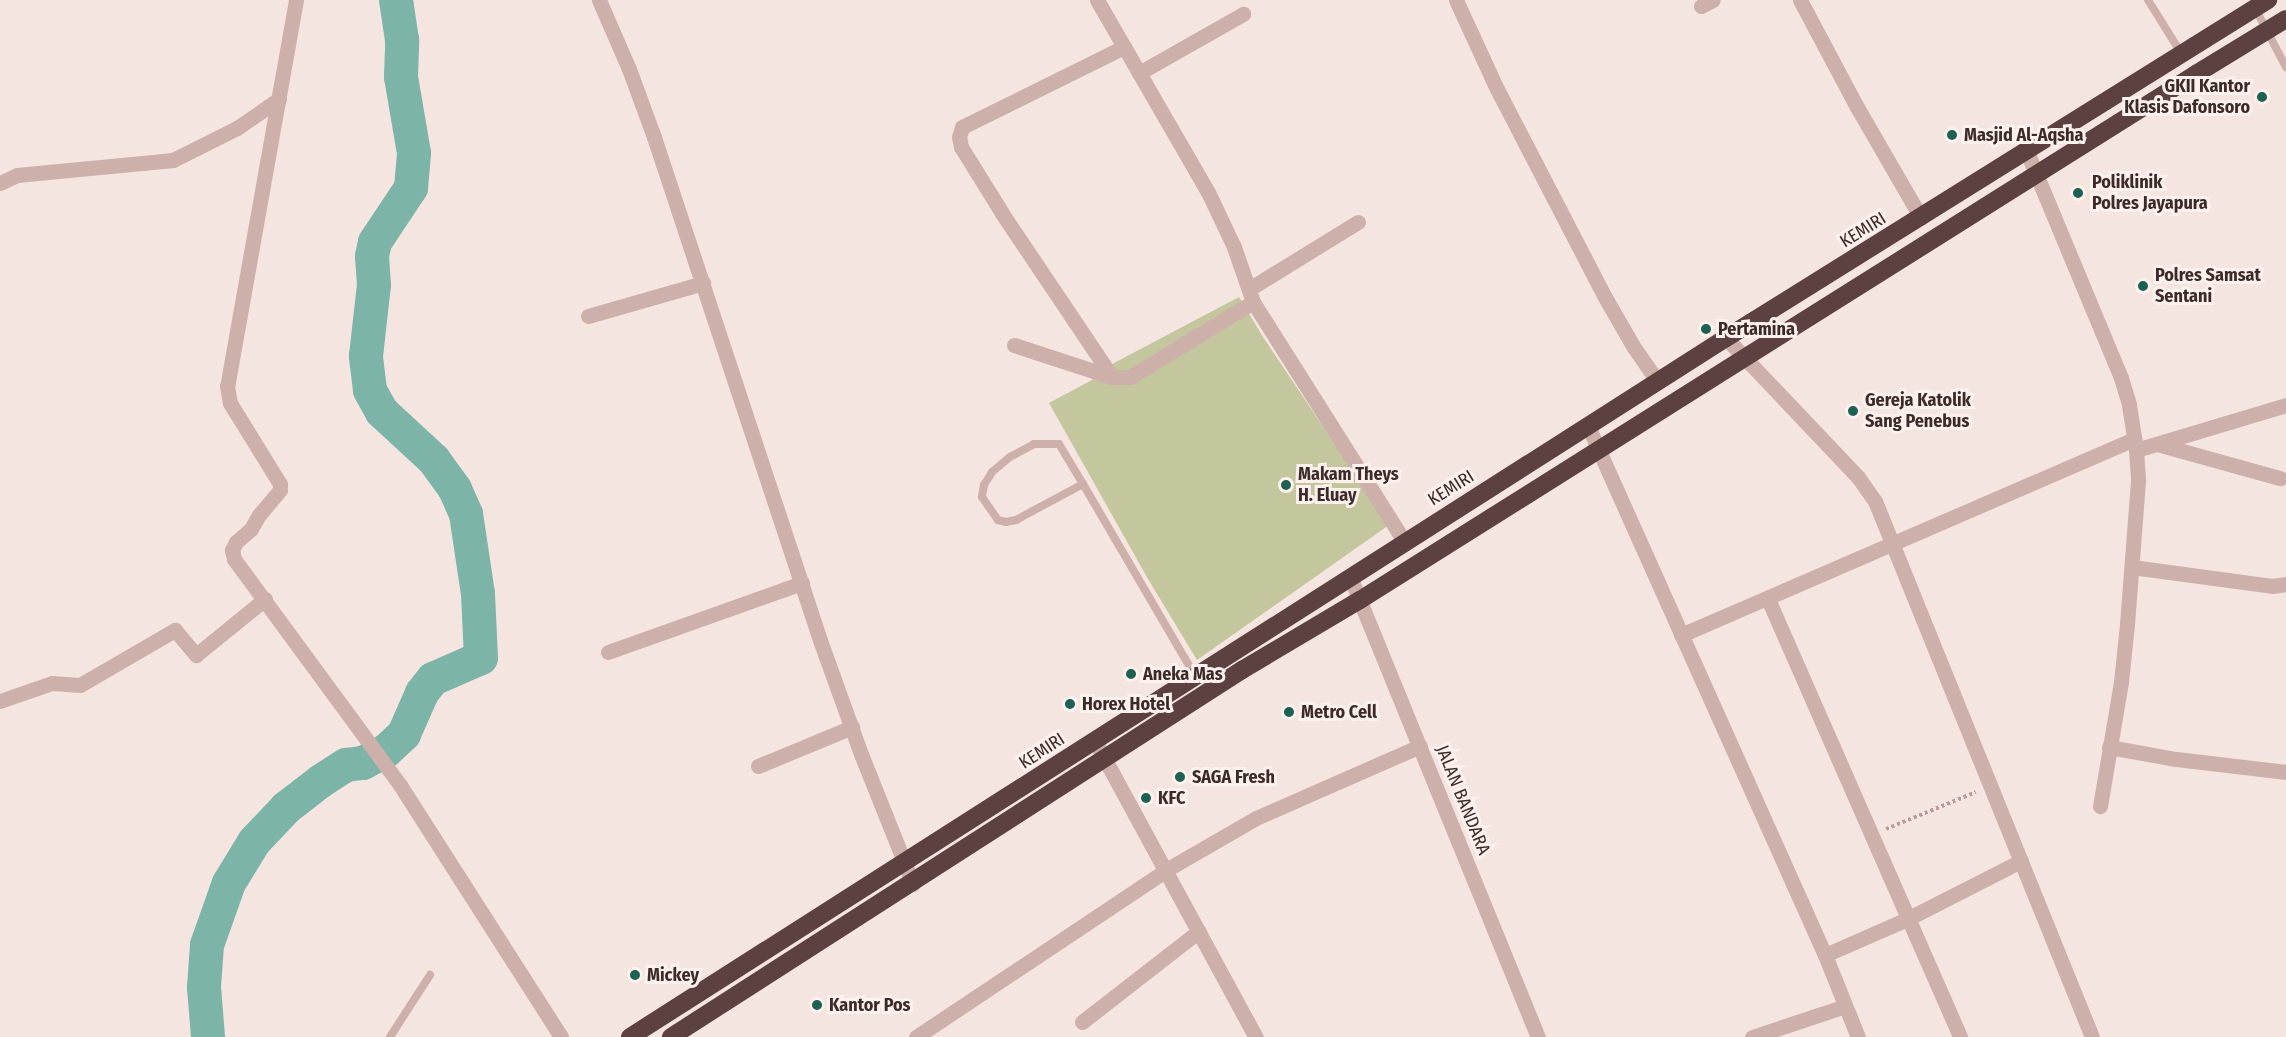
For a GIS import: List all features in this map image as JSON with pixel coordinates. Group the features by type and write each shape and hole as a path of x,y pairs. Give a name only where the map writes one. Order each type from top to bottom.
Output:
{"highway":[{"name":"KEMIRI","path":"631,1037 753,956 904,864 1726,338 2262,4"},
{"path":"671,1037 913,884 1242,670 1360,600 1808,317 2286,20"},
{"path":"1795,296 1808,317"}],"street":[{"path":"296,0 227,386 230,403 280,484 280,493 259,515 251,529 236,542 232,550 234,559 400,785 561,1037"},
{"path":"599,0 638,93 704,283 729,369 852,727 913,884"},
{"path":"1097,0 1208,192 1234,247 1251,295 1405,542"},
{"path":"1456,0 1497,89 1596,280 1633,346 1658,382"},
{"path":"1800,0 1857,107 1921,218"},
{"path":"1139,73 1243,14"},
{"path":"1112,377 1002,213 961,147 959,136 962,127 1124,47"},
{"path":"0,183 17,175 173,160 237,128 279,99"},
{"path":"2027,152 2104,334 2129,405 2135,444 2138,481 2121,682 2100,807"},
{"path":"1014,345 1112,377 1130,377 1358,222"},
{"path":"588,316 704,283"},
{"path":"1726,338 1743,359 1864,485 1875,501 2092,1037"},
{"path":"2157,444 2286,405"},
{"path":"1588,426 1825,955 1858,1037"},
{"path":"1681,635 1892,543 2135,444 2157,444 2280,478"},
{"path":"2132,567 2272,586 2286,584"},
{"name":"JALAN BANDARA","path":"1351,579 1538,1037"},
{"path":"608,652 802,583"},
{"path":"0,701 52,683 80,685 176,630 196,655 265,599"},
{"path":"1768,599 1960,1037"},
{"path":"758,766 852,727"},
{"path":"1095,741 1256,1037"},
{"path":"916,1037 1166,870 1264,814 1420,746"},
{"path":"2109,747 2176,759 2286,772"},
{"path":"1825,955 1907,919 2021,861"},
{"path":"1082,1022 1199,931"},
{"path":"1752,1037 1845,1006"}],"lane":[{"path":"2148,0 2182,54"},
{"path":"2262,4 2268,31 2286,67"},
{"path":"1083,484 1016,520 1006,522 998,520 982,497 984,485 992,472 1010,457 1034,444 1059,444 1083,484 1195,676"},
{"path":"390,1037 430,975"}],"path":[{"path":"1871,835 1991,786"}],"green space":[{"path":"1239,297 1263,337 1389,525 1197,660 1148,579 1049,403 1105,373 1114,363"}],"waterway":[{"path":"208,1037 204,987 207,945 229,883 254,842 286,808 321,781 346,765 363,763 386,751 404,734 422,693 433,679 481,658 478,594 466,514 455,489 434,460 382,412 370,390 366,356 374,285 372,256 375,242 411,188 414,153 401,77 402,40 396,0"}],"place":[{"name":"GKII Kantor Klasis Dafonsoro","path":"2262,97"},
{"name":"Masjid Al-Aqsha","path":"1952,135"},
{"name":"Poliklinik Polres Jayapura","path":"2078,193"},
{"name":"Polres Samsat Sentani","path":"2143,286"},
{"name":"Pertamina","path":"1706,329"},
{"name":"Gereja Katolik Sang Penebus","path":"1853,411"},
{"name":"Makam Theys H. Eluay","path":"1286,485"},
{"name":"Aneka Mas","path":"1131,674"},
{"name":"Horex Hotel","path":"1070,704"},
{"name":"Metro Cell","path":"1289,712"},
{"name":"SAGA Fresh","path":"1180,777"},
{"name":"KFC","path":"1146,798"},
{"name":"Mickey","path":"635,975"},
{"name":"Kantor Pos","path":"817,1005"}]}
